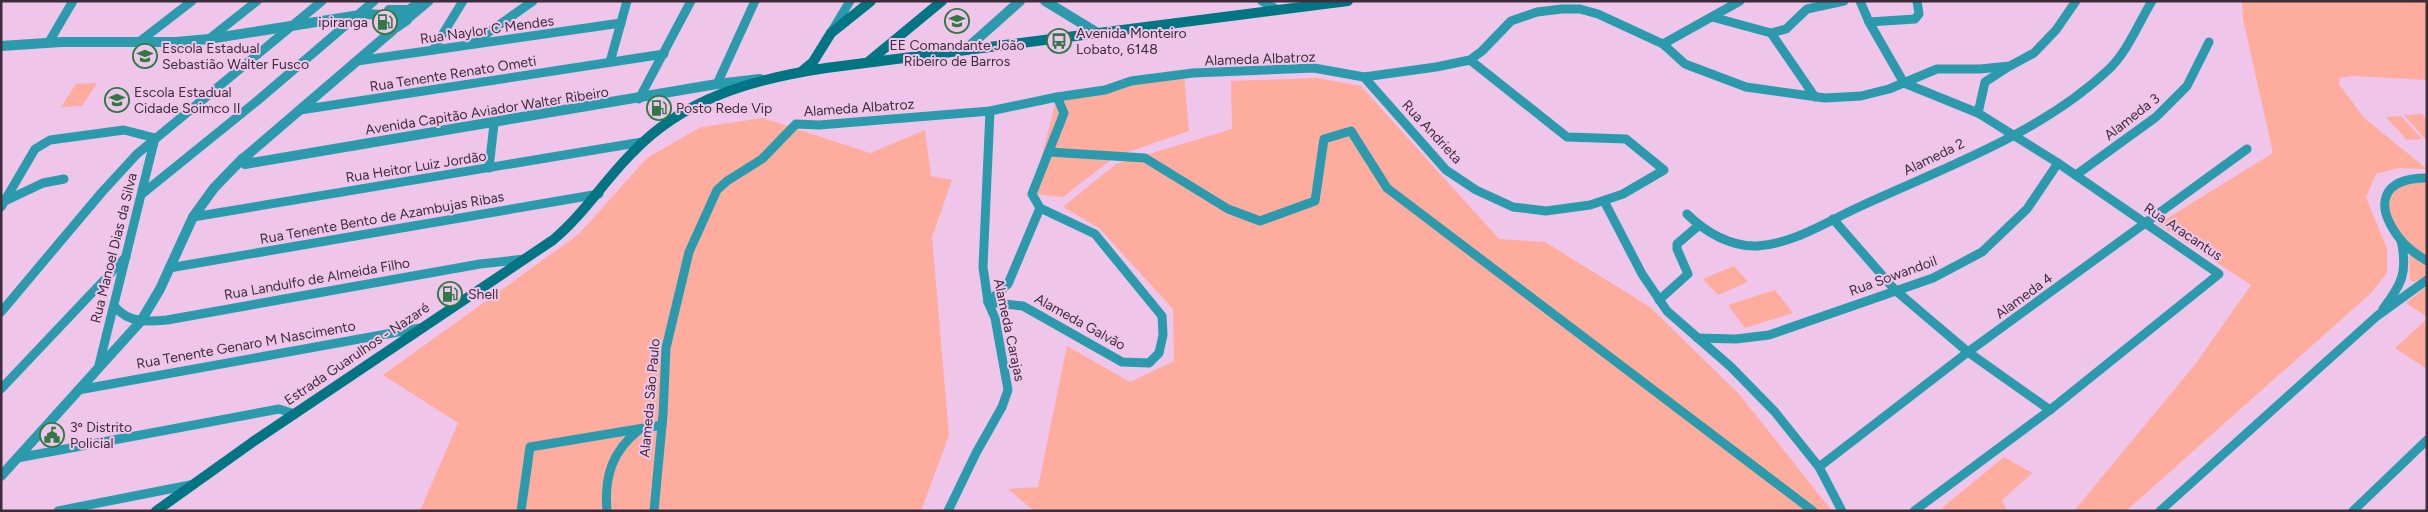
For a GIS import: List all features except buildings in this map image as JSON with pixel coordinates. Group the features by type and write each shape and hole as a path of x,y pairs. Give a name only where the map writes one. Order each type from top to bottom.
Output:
{"main road":[{"path":"799,72 816,58 831,33 871,1"},
{"path":"867,63 942,1"},
{"name":"Estrada Guarulhos - Nazaré","path":"156,511 190,485 420,328 528,258 572,225 642,142 664,125 704,100 763,78 799,72 1096,32 1348,1"},
{"path":"816,58 819,65 826,68"}],"street":[{"path":"49,42 72,1"},
{"path":"138,42 192,1"},
{"path":"209,39 256,1"},
{"path":"1,312 54,253 117,174 155,138 322,1"},
{"path":"142,194 257,101 374,1"},
{"path":"1,476 99,365 141,321 160,289 193,217 221,180 251,159 275,131 393,30 405,14 422,1"},
{"path":"2,46 49,42 138,42 209,39 366,14 405,14 429,1"},
{"path":"433,50 463,1"},
{"path":"470,45 533,1"},
{"path":"610,62 627,1"},
{"path":"639,99 691,1"},
{"path":"717,84 755,1"},
{"path":"831,33 850,1"},
{"path":"965,50 1020,1"},
{"path":"1045,1 1057,4 1096,32"},
{"path":"1262,1 1276,9"},
{"path":"1663,44 1740,1"},
{"path":"1712,17 1771,33 1786,29 1807,9 1844,1"},
{"path":"1860,1 1869,22 1904,82"},
{"path":"1869,22 1915,19 1919,14 1917,1"},
{"name":"Alameda Albatroz","path":"796,124 819,125 990,111 1057,97 1105,90 1131,81 1253,69 1314,68 1364,77 1436,68 1470,60 1482,51 1511,21 1537,12 1562,9 1580,9 1598,14 1663,44 1685,64 1746,87 1815,97 1861,96 1889,89 1937,69 1980,69 2010,66 2034,53 2056,30 2076,1"},
{"name":"Alameda 2","path":"1687,214 1698,226 1715,235 1755,246 1766,245 1832,219 2012,135 2060,106 2109,70 2152,1"},
{"name":"Rua Naylor C Mendes","path":"357,61 621,23"},
{"path":"1771,33 1815,97"},
{"name":"Alameda 3","path":"2076,176 2162,111 2186,86 2209,42"},
{"name":"Rua Tenente Renato Ometi","path":"300,110 664,54"},
{"name":"Rua Andrieta","path":"1364,77 1446,170 1476,190 1513,207 1546,211 1590,205 1623,194 1664,170 1626,139 1567,137 1470,60"},
{"path":"1978,113 1985,82 2010,66"},
{"name":"Avenida Capitão Aviador Walter Ribeiro","path":"251,159 296,156 682,92 717,84 763,78"},
{"name":"Rua Aracantus","path":"1904,82 1978,113 2058,163 2219,274 2050,410 1914,511"},
{"path":"682,92 697,95 704,100"},
{"path":"988,302 1008,284 1040,208 1032,194 1064,113 1057,97"},
{"name":"Alameda Carajas","path":"948,511 976,452 1002,407 1008,390 995,318 988,302 983,267 990,111"},
{"path":"489,168 494,124"},
{"name":"Alameda São Paulo","path":"654,511 662,425 666,348 689,252 717,190 762,159 796,124"},
{"path":"3,204 35,150 50,140 124,130 142,133 155,138"},
{"path":"1049,152 1145,158 1228,209 1260,221 1315,201 1324,139 1351,132 1387,188 1813,511"},
{"name":"Rua Manoel Dias da Silva","path":"99,365 116,307 126,256 155,138"},
{"name":"Rua Heitor Luiz Jordão","path":"193,217 642,142"},
{"name":"Alameda 4","path":"1819,467 1968,352 2146,224 2246,149"},
{"name":"Rua Sowandoil","path":"1697,338 1744,338 1769,335 1933,278 1982,252 2027,209 2058,163"},
{"path":"2377,316 2402,284 2405,274 2405,256 2401,240 2384,208 2385,194 2395,182 2409,178 2427,178"},
{"path":"3,204 43,183 64,180"},
{"name":"Rua Tenente Bento de Azambujas Ribas","path":"169,268 600,194"},
{"path":"1604,201 1642,274 1659,300 1676,321 1731,367 1775,412 1819,467 1842,511"},
{"name":"Alameda Galvão","path":"988,302 1023,306 1122,362 1149,363 1160,353 1163,335 1162,316 1139,287 1095,234 1040,208"},
{"path":"1832,219 1895,290 1968,352 2050,410"},
{"path":"1659,300 1688,274 1677,249 1677,244 1698,226"},
{"path":"2401,240 2427,261"},
{"path":"1,389 126,256"},
{"name":"Rua Landulfo de Almeida Filho","path":"116,307 120,315 128,319 141,321 182,318 480,264 528,258"},
{"path":"2160,511 2377,316 2427,280"},
{"name":"Rua Tenente Genaro M Nascimento","path":"78,390 420,328"},
{"path":"17,458 280,409 295,414"},
{"path":"521,511 530,447 662,425"},
{"path":"607,511 606,502 611,460 624,442 642,428"},
{"path":"2354,511 2427,440"},
{"path":"58,511 190,485"}],"shaded area":[{"path":"2242,1 2427,1 2427,80 2353,76 2340,78 2339,84 2364,118 2427,169 2399,168 2376,174 2366,197 2387,249 2387,273 2371,293 2126,511 2074,511 2197,362 2251,285 2158,224 2273,153 2243,19"},
{"path":"1184,74 1189,131 1116,156 1063,197 1032,194 1057,97"},
{"path":"1317,78 1361,86 1499,239 1545,242 1650,307 1739,394 1832,511 1034,511 1008,489 1038,487 1067,346 1130,382 1174,361 1173,309 1099,228 1063,207 1116,164 1232,129 1231,81"},
{"path":"97,83 82,106 61,107 76,84"},
{"path":"2422,114 2427,120 2427,141 2404,115"},
{"path":"2401,116 2422,139 2407,140 2386,117"},
{"path":"763,118 870,153 925,130 931,176 952,180 932,237 949,435 921,511 420,511 458,423 383,375 579,234 647,158 701,127"},
{"path":"2427,181 2427,258 2411,244 2394,224 2389,213 2388,203 2391,193 2400,185 2409,182"},
{"path":"2409,254 2427,264 2427,275 2414,282 2410,280"},
{"path":"1734,266 1748,282 1718,295 1703,279"},
{"path":"2427,286 2427,317 2406,303"},
{"path":"1775,290 1793,313 1745,328 1728,305"},
{"path":"2427,319 2427,369 2395,348"},
{"path":"2004,457 2032,473 2002,500 2007,511 1946,511 1942,508"}],"place":[{"name":"EE Comandante João Ribeiro de Barros","path":"957,21"},
{"name":"ipiranga","path":"385,22"},
{"name":"Avenida Monteiro Lobato, 6148","path":"1059,41"},
{"name":"Escola Estadual Sebastião Walter Fusco","path":"145,56"},
{"name":"Escola Estadual Cidade Soimco II","path":"117,100"},
{"name":"Posto Rede Vip","path":"659,108"},
{"name":"Shell","path":"450,294"},
{"name":"3º Distrito Policial","path":"52,435"}]}
